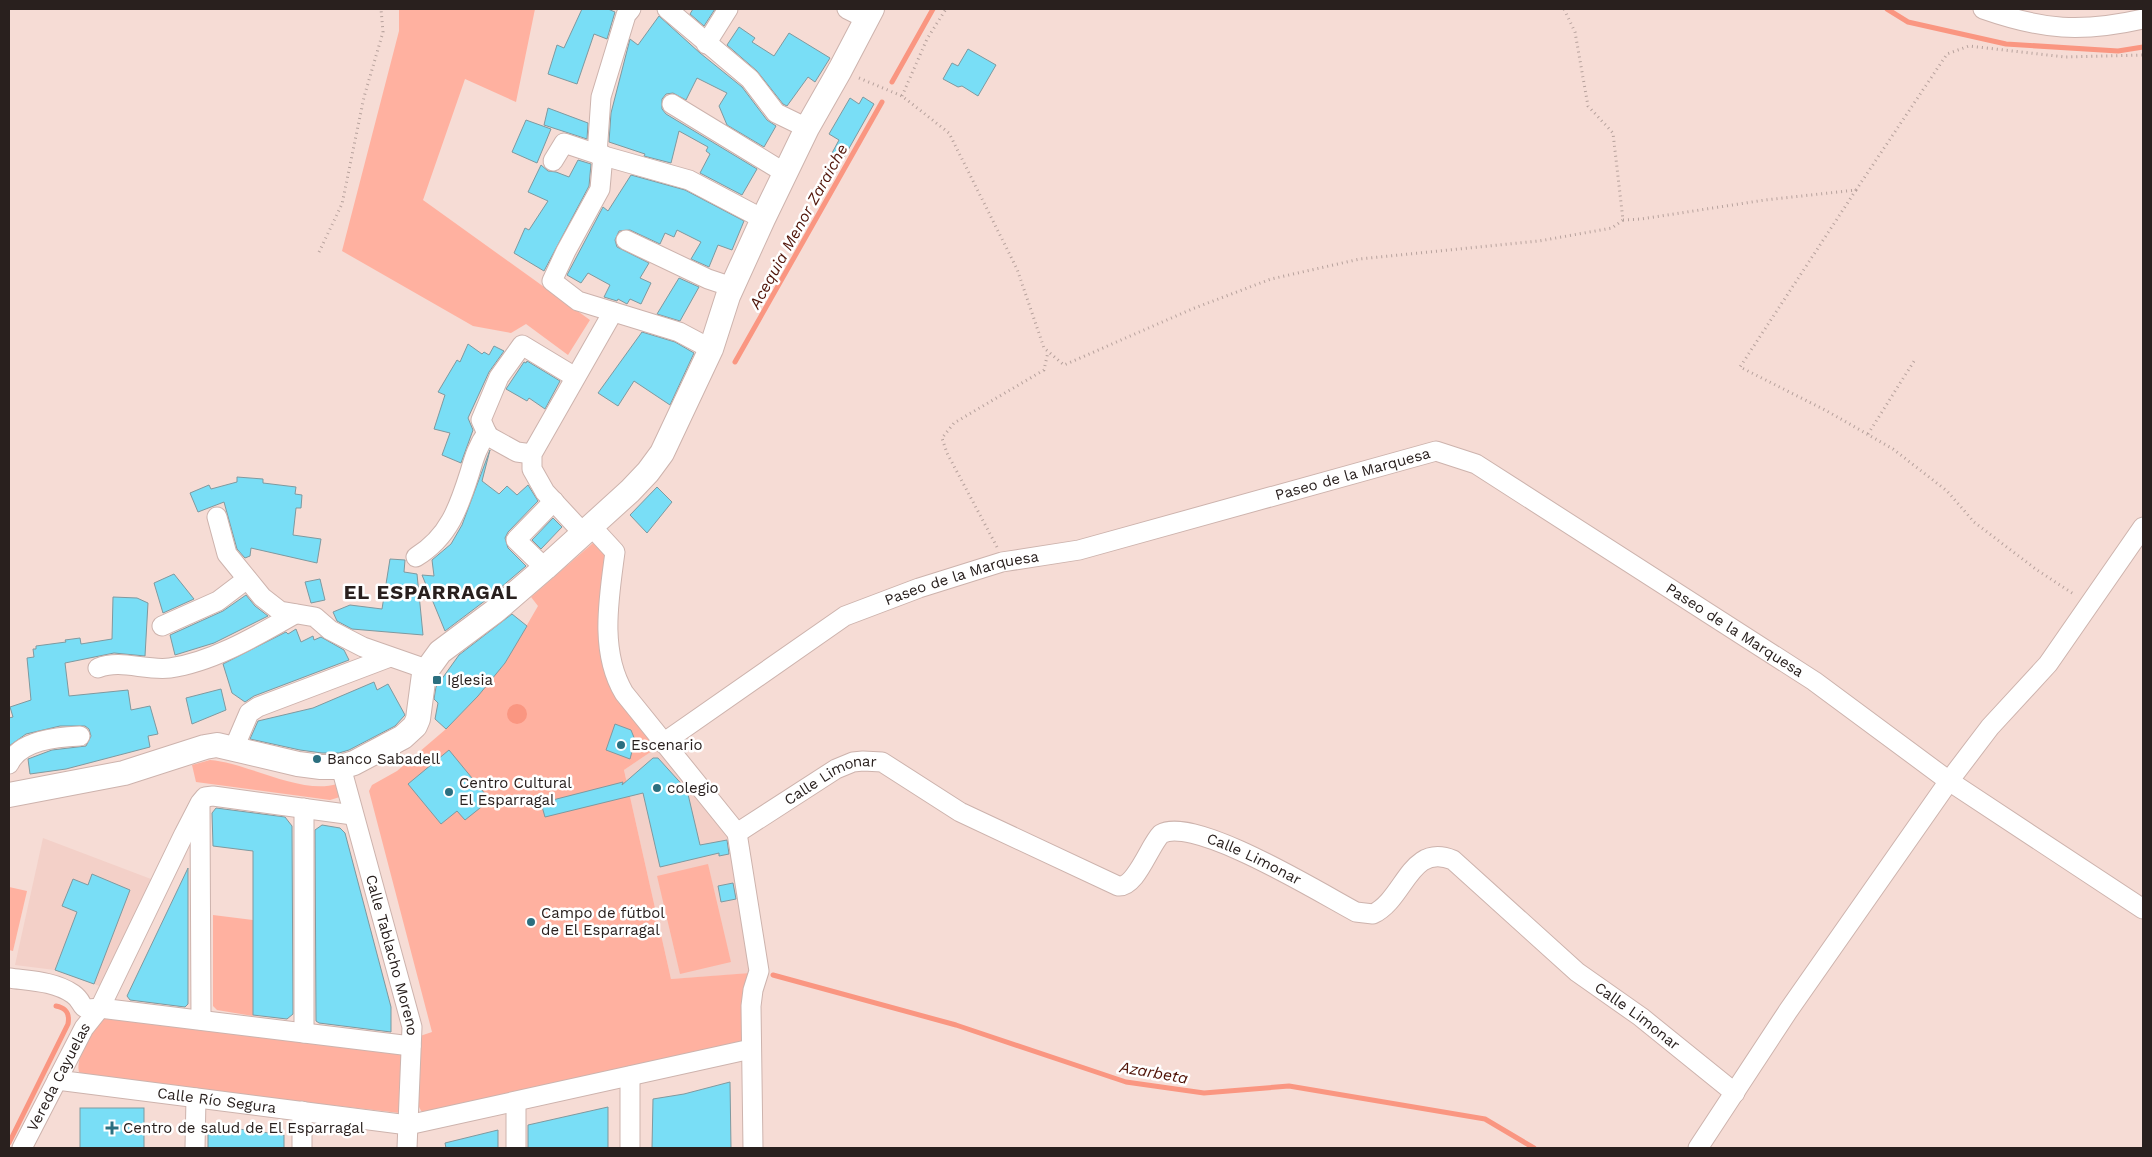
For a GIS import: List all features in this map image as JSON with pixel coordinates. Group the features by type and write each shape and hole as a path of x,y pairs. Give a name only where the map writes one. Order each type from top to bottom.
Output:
{"main road":[{"path":"9,795 78,783 124,772 217,745 298,764 341,767 354,763 403,736 415,726 420,712 423,679 408,663 447,645 495,612 630,491 662,453 711,349 732,287 807,128 840,70 862,12"}],"street":[{"path":"631,9 626,15 601,97 600,189 552,281 578,301 679,332 711,349"},
{"path":"667,9 706,44 750,79 776,113 807,128"},
{"path":"706,44 728,9"},
{"path":"1984,9 2009,18 2052,28 2089,28 2143,19"},
{"path":"672,104 785,173"},
{"path":"553,160 564,143 689,180 763,219"},
{"path":"626,240 708,279 732,287"},
{"path":"614,312 532,454 532,468 545,492 615,552 608,625 612,670 624,693 737,833 759,971 751,998 753,1148"},
{"path":"532,454 518,452 488,436 481,420 499,377 522,346 575,377"},
{"path":"416,557 432,548 442,536 460,504 479,444 487,433"},
{"name":"Paseo de la Marquesa","path":"663,743 845,616 919,588 1002,562 1079,550 1436,451 1476,464 1797,670 1949,781 2143,909"},
{"path":"545,568 516,540 554,501"},
{"path":"217,518 227,554 262,597 280,611 315,617 338,634 363,647 408,663"},
{"path":"1698,1148 1736,1093 1788,1011 1949,781 1990,727 2048,664 2143,527"},
{"path":"162,626 218,601 247,578"},
{"path":"98,668 110,664 168,668 200,660 254,638 295,614"},
{"path":"234,748 249,714 275,712 408,663"},
{"path":"10,758 28,746 49,740 80,736"},
{"name":"Calle Limonar","path":"737,833 836,769 853,762 874,760 890,767 960,812 1123,887 1132,881 1161,834 1166,831 1181,831 1219,841 1238,849 1356,912 1373,914 1380,911 1422,860 1433,855 1444,856 1453,860 1577,972 1641,1017 1736,1093"},
{"name":"Calle Tablacho Moreno","path":"341,767 412,1026 408,1148"},
{"path":"201,1020 200,802 205,797 213,796 353,816"},
{"name":"Vereda Cayuelas","path":"22,1148 84,1028 100,1008 200,802"},
{"path":"304,808 304,1033"},
{"path":"9,978 50,984 72,994 82,1007 90,1009 100,1008 411,1046"},
{"name":"Calle Río Segura","path":"57,1080 408,1125 752,1050"},
{"path":"630,1076 630,1148"},
{"path":"195,1148 196,1098"},
{"path":"516,1102 516,1148"},
{"path":"302,1111 302,1148"}],"path":[{"path":"319,252 342,204 364,97 383,32 381,9"},
{"path":"902,96 927,39 946,9"},
{"path":"1564,9 1575,32 1588,106 1613,133 1623,220"},
{"path":"2090,605 2038,570 1974,522 1947,492 1893,449 1740,367 1947,54 1969,46 2065,56 2143,55"},
{"path":"840,70 902,96 949,133 1017,269 1044,348 1064,365 1192,309 1270,278 1360,259 1539,242 1612,228 1623,220 1641,219 1765,200 1856,190"},
{"path":"1002,562 994,538 947,453 942,438 954,424 1044,370 1048,352"},
{"path":"1868,434 1916,358"}],"shaded area":[{"path":"399,9 535,9 516,102 465,79 423,200 590,320 568,355 526,324 511,333 473,326 342,251 399,31"},
{"path":"593,543 607,556 600,635 658,747 624,770 671,979 750,973 744,1043 424,1114 419,1108 417,1099 417,1066 420,1036 432,1032 369,791 372,785 397,771 446,729 478,696 505,663 538,606 531,597"},
{"path":"517,704 524,707 527,714 524,721 517,724 510,721 507,714 510,707"},
{"path":"658,747 722,823 730,839 754,973 671,979 624,770"},
{"path":"210,760 225,762 291,782 323,786 337,784 340,797 330,800 196,782 192,765"},
{"path":"43,838 151,879 102,987 55,970 15,965"},
{"path":"708,864 731,962 680,974 657,876"},
{"path":"9,887 27,891 13,951 9,950"},
{"path":"213,915 253,920 253,1016 217,1010 213,1006"},
{"path":"103,1016 402,1054 400,1113 84,1077 79,1072 78,1066 82,1051 90,1034"}],"building":[{"path":"582,9 608,9 615,12 607,39 594,34 577,84 548,74 557,45 564,48"},
{"path":"693,9 715,9 704,26 690,14"},
{"path":"659,16 742,87 767,120 776,126 764,147 727,125 719,106 727,93 697,78 686,100 673,93 666,94 662,99 662,109 666,114 757,169 742,195 700,173 710,154 706,151 708,147 679,131 671,163 644,156 645,154 609,142 611,113 630,39 638,45"},
{"path":"739,27 755,38 752,42 774,56 789,33 830,58 815,82 808,77 787,106 783,104 757,71 727,45"},
{"path":"968,49 996,65 978,96 962,86 958,87 943,79 952,63 958,66"},
{"path":"863,97 874,104 843,159 832,153 839,140 829,134 850,98 859,104"},
{"path":"548,108 588,123 587,139 544,125"},
{"path":"526,120 551,129 537,163 512,152"},
{"path":"578,160 591,164 589,186 544,271 514,253 525,228 529,230 548,201 528,192 541,165 548,171 569,177"},
{"path":"631,175 685,190 744,221 732,250 718,245 709,267 691,259 701,242 677,230 674,237 665,233 660,244 630,230 619,231 615,240 617,247 649,263 640,278 651,283 641,304 630,299 627,304 618,299 617,301 604,297 610,285 588,273 581,283 567,275 603,207 608,211"},
{"path":"679,278 699,287 680,321 657,314"},
{"path":"642,332 675,342 694,353 670,405 634,381 618,406 598,393"},
{"path":"468,344 482,354 484,352 489,355 494,346 504,351 489,372 468,418 473,430 461,463 442,455 450,433 434,429 445,395 438,392 457,360 460,362"},
{"path":"527,361 560,381 545,409 529,398 527,401 506,389 524,362 526,363"},
{"path":"490,450 482,481 499,494 507,486 517,495 528,485 538,501 508,532 505,538 508,548 526,566 445,631 422,575 434,576 432,560 451,544 462,525"},
{"path":"237,477 263,479 263,483 296,487 295,494 302,495 301,508 296,508 293,535 321,539 317,563 251,548 250,556 245,558 237,549 224,502 198,512 190,493 209,485 211,489 237,482"},
{"path":"657,487 672,502 647,533 630,515"},
{"path":"553,518 562,527 541,549 532,540"},
{"path":"390,559 405,560 404,572 417,574 423,635 352,629 337,621 333,612 350,605 382,609"},
{"path":"174,574 194,599 163,613 154,583"},
{"path":"320,579 325,600 311,603 305,582"},
{"path":"246,595 255,606 268,616 214,643 175,655 170,635 223,611"},
{"path":"113,597 137,598 148,603 145,656 114,653 65,663 69,696 128,690 131,710 150,706 158,734 148,736 150,747 66,769 30,774 28,759 52,750 86,746 91,736 89,729 85,726 60,726 26,734 9,746 9,718 13,717 10,707 31,700 27,658 34,657 33,649 36,649 36,646 80,638 81,644 112,639"},
{"path":"512,614 527,626 505,663 478,696 446,729 435,719 438,703 434,699 436,687 459,655"},
{"path":"296,629 301,642 313,636 314,640 321,637 344,650 349,660 254,696 245,702 232,693 223,664 286,632 288,634"},
{"path":"374,682 377,690 388,684 405,715 395,726 349,750 339,753 322,753 250,739 258,721 313,708"},
{"path":"221,689 226,710 192,724 186,698"},
{"name":"Escenario","path":"615,724 631,730 635,740 630,759 606,750"},
{"name":"Centro Cultural El Esparragal","path":"449,750 490,800 465,820 457,811 441,824 408,784"},
{"path":"653,758 658,758 687,790 700,845 727,840 729,854 719,856 719,853 660,867 643,793 545,817 541,803 623,782 622,785"},
{"path":"216,808 285,817 292,826 293,1014 287,1019 253,1015 253,851 213,846 212,813"},
{"path":"322,825 340,828 345,833 391,1007 391,1032 319,1023 316,1021 315,830"},
{"path":"188,868 188,1004 185,1007 130,1000 127,996"},
{"path":"92,874 130,890 94,984 55,970 77,912 62,906 73,879 88,885"},
{"path":"733,883 736,899 721,902 718,886"},
{"path":"730,1082 731,1148 652,1148 653,1099 684,1094"},
{"path":"608,1107 608,1148 528,1148 528,1125"},
{"name":"Centro de salud de El Esparragal","path":"80,1108 144,1108 144,1148 80,1148"},
{"path":"208,1125 284,1135 284,1148 208,1148"},
{"path":"498,1130 498,1148 446,1148 445,1143"}],"waterway":[{"name":"Acequia Menor Zaraiche","path":"892,82 933,9"},
{"name":"Acequia Menor Zaraiche","path":"1887,9 1908,22 2006,44 2118,51 2143,47"},
{"name":"Acequia Menor Zaraiche","path":"735,362 882,102"},
{"name":"Azarbeta","path":"773,975 956,1025 1126,1082 1204,1093 1289,1086 1485,1119 1534,1148"},
{"path":"9,1143 68,1024 66,1012 56,1006"}],"place":[{"name":"Iglesia","path":"437,680"},
{"name":"Escenario","path":"621,745"},
{"name":"Banco Sabadell","path":"317,759"},
{"name":"colegio","path":"657,788"},
{"name":"Centro Cultural El Esparragal","path":"449,792"},
{"name":"Campo de fútbol de El Esparragal","path":"531,922"},
{"name":"Centro de salud de El Esparragal","path":"112,1128"}],"district":[{"name":"EL ESPARRAGAL","path":"431,592"}]}
